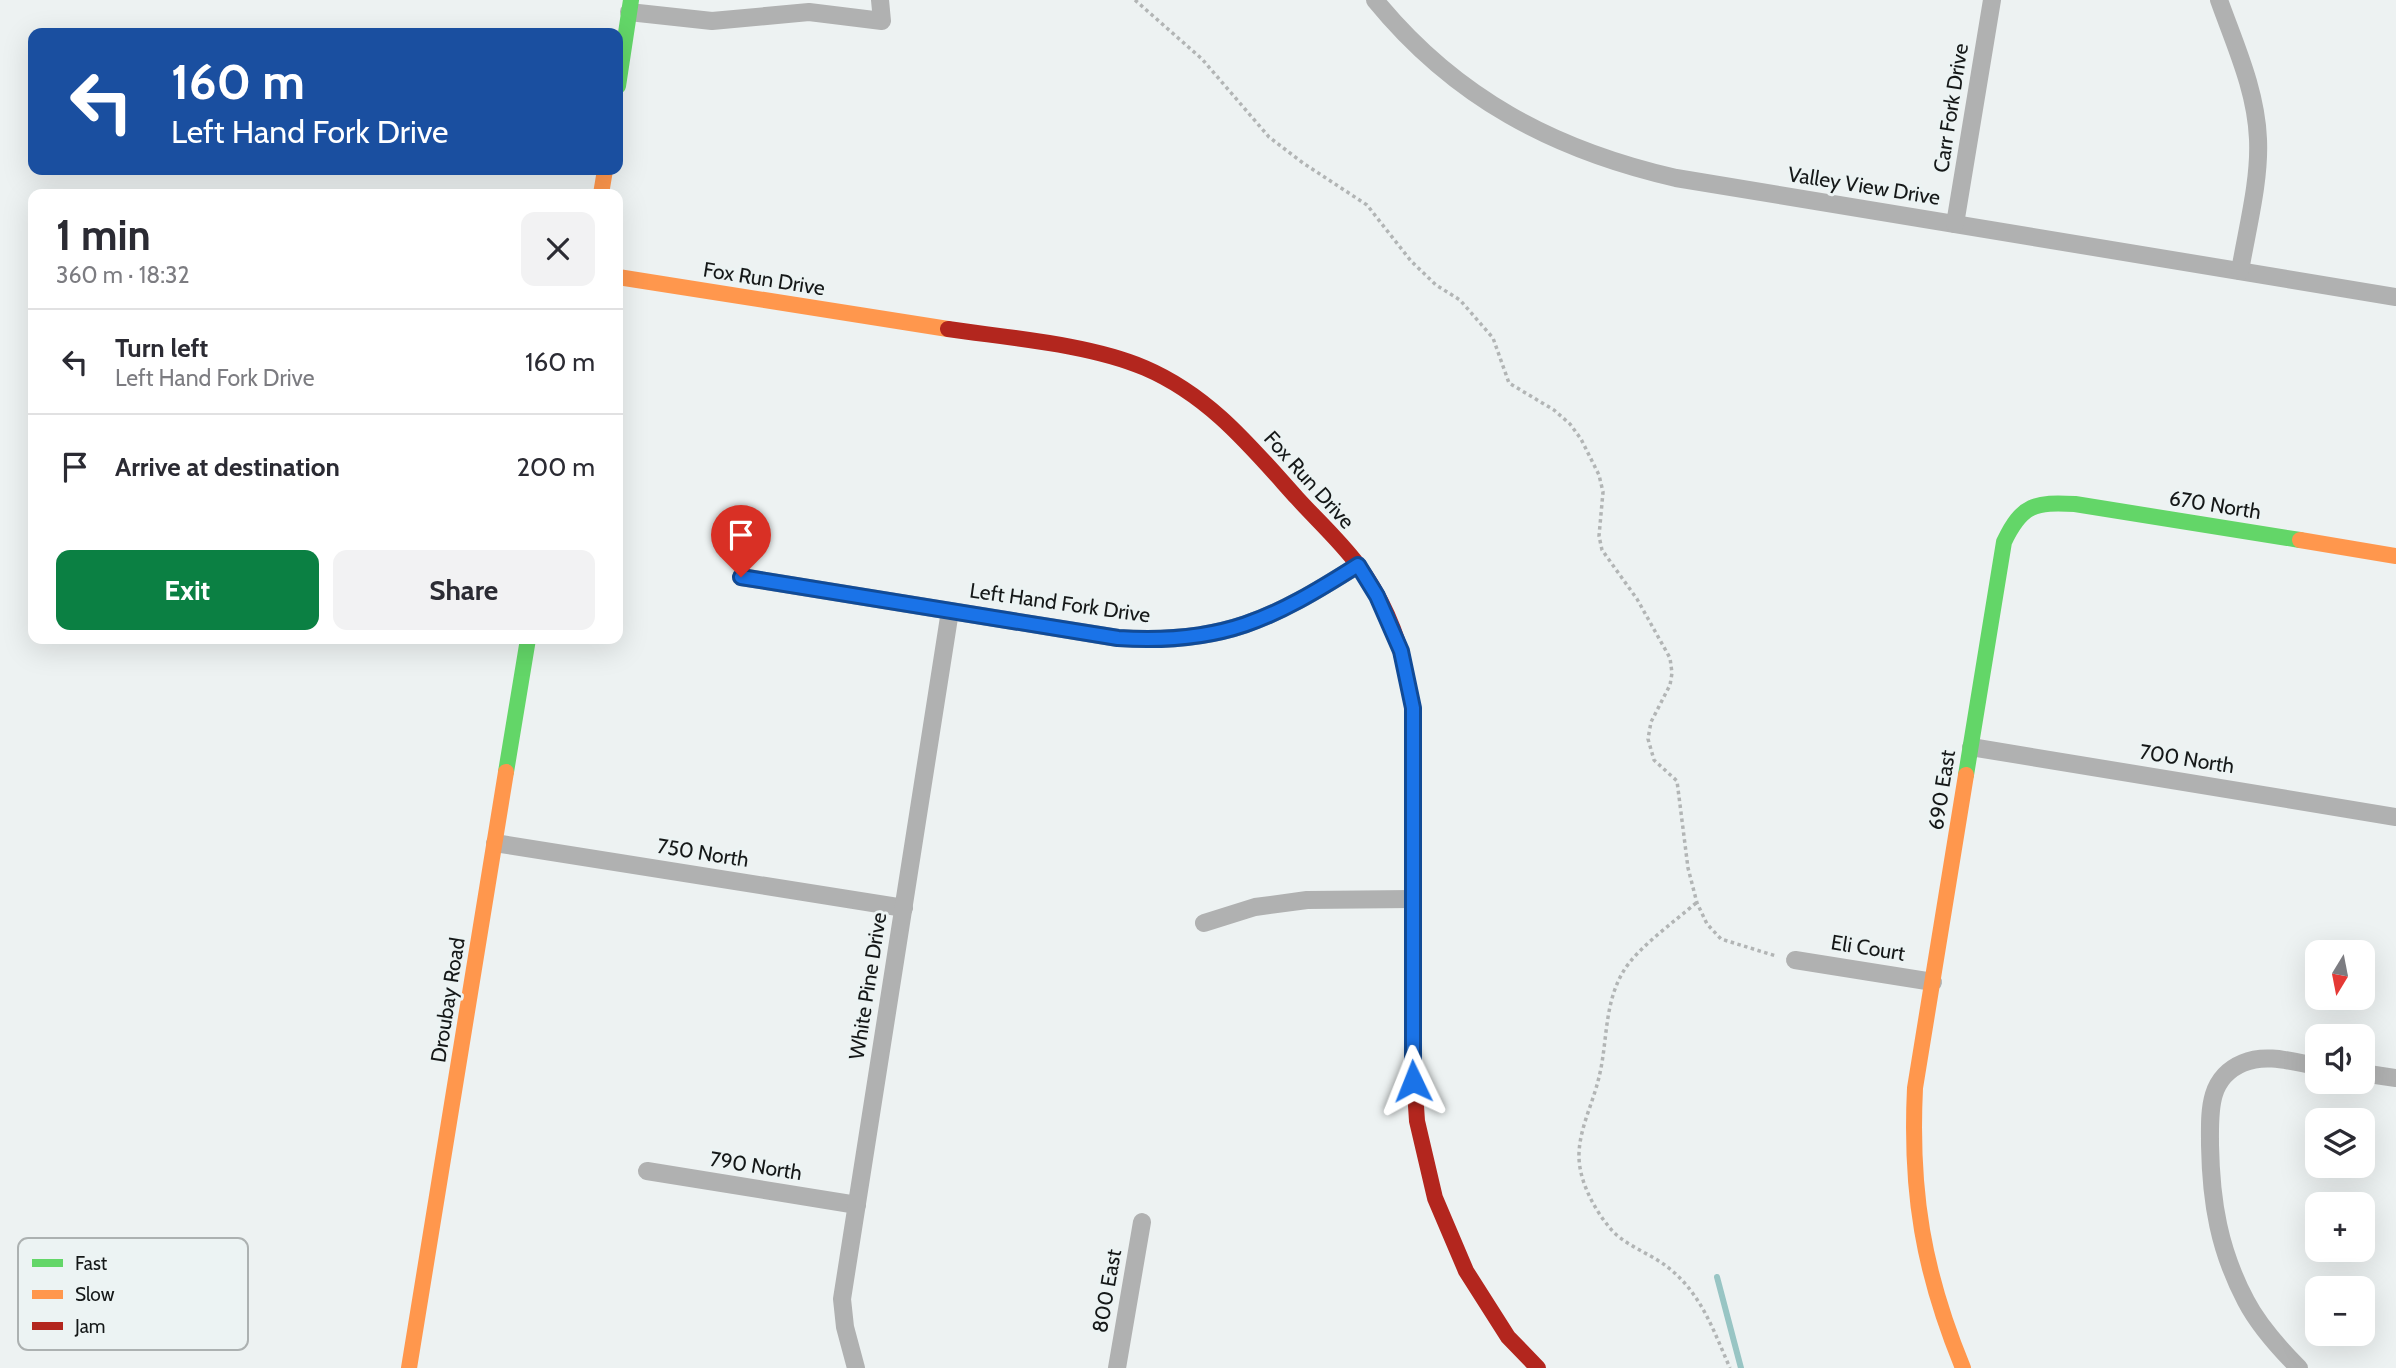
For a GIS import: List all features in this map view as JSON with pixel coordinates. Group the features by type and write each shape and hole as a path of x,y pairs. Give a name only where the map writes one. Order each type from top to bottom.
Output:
{"street":[{"path":"623,53 630,6 712,21 809,12 882,20 880,0"},
{"name":"Valley View Drive","path":"1375,0 1404,33 1466,87 1531,128 1601,158 1676,178 2396,297"},
{"name":"Carr Fork Drive","path":"1955,224 1992,0"},
{"path":"2218,0 2250,89 2259,139 2240,271"},
{"name":"Fox Run Drive","path":"623,277 1096,352 1143,367 1188,391 1228,422 1358,565 1377,596 1401,651 1413,708 1413,1081 1424,1160 1440,1210 1466,1271 1508,1338 1538,1368"},
{"name":"670 North","path":"2026,506 2075,504 2396,556"},
{"name":"690 East","path":"1964,1368 1937,1306 1919,1234 1912,1161 1915,1088 2004,542 2011,524 2026,506"},
{"name":"Left Hand Fork Drive","path":"741,577 1118,638 1150,640 1214,634 1275,614 1358,565"},
{"name":"White Pine Drive","path":"856,1368 845,1327 842,1300 950,611"},
{"name":"Droubay Road","path":"409,1368 527,644"},
{"name":"700 North","path":"1971,747 2396,817"},
{"name":"750 North","path":"495,843 904,908"},
{"path":"1204,923 1255,907 1307,900 1412,899"},
{"name":"Eli Court","path":"1796,960 1933,982"},
{"path":"2299,1368 2259,1322 2246,1301 2223,1246 2211,1188 2209,1106 2222,1077 2231,1069 2256,1059 2270,1058 2305,1064"},
{"path":"2375,1075 2396,1078"},
{"name":"790 North","path":"647,1171 857,1205"},
{"name":"800 East","path":"1116,1368 1142,1222"}],"path":[{"path":"1135,0 1202,59 1269,137 1367,205 1411,261 1436,285 1460,300 1493,338 1509,383 1554,410 1570,424 1581,439 1599,475 1603,492 1599,536 1602,550 1637,599 1670,658 1670,685 1651,722 1648,739 1654,760 1677,781 1688,868 1697,903 1707,924 1721,939 1765,954 1796,960"},
{"path":"1697,903 1638,954 1623,971 1612,996 1599,1079 1583,1130 1579,1155 1583,1180 1592,1202 1610,1229 1668,1267 1686,1284 1701,1303 1730,1368"}],"waterway":[{"path":"1717,1277 1741,1368"}],"traffic: fast":[{"path":"623,53 631,0"},
{"path":"1966,775 2004,542 2017,520 2031,508 2050,504 2075,504 2300,540"},
{"path":"506,772 527,644"},
{"path":"1405,670 1413,708 1414,1076"}],"traffic: slow":[{"path":"602,189 604,175"},
{"path":"623,278 948,329"},
{"path":"2300,540 2396,556"},
{"path":"409,1368 506,772"},
{"path":"1963,1368 1938,1298 1922,1231 1917,1197 1914,1126 1915,1088 1966,775"}],"traffic: jam":[{"path":"948,329 1099,353 1145,368 1190,393 1246,442 1358,565 1387,615 1405,670"},
{"path":"1414,1076 1417,1121 1435,1198 1466,1271 1508,1337 1538,1368"}],"route":[{"path":"741,577 1118,638 1150,640 1214,634 1245,625 1304,599 1358,565 1377,596 1401,651 1413,708 1413,1081"}]}
